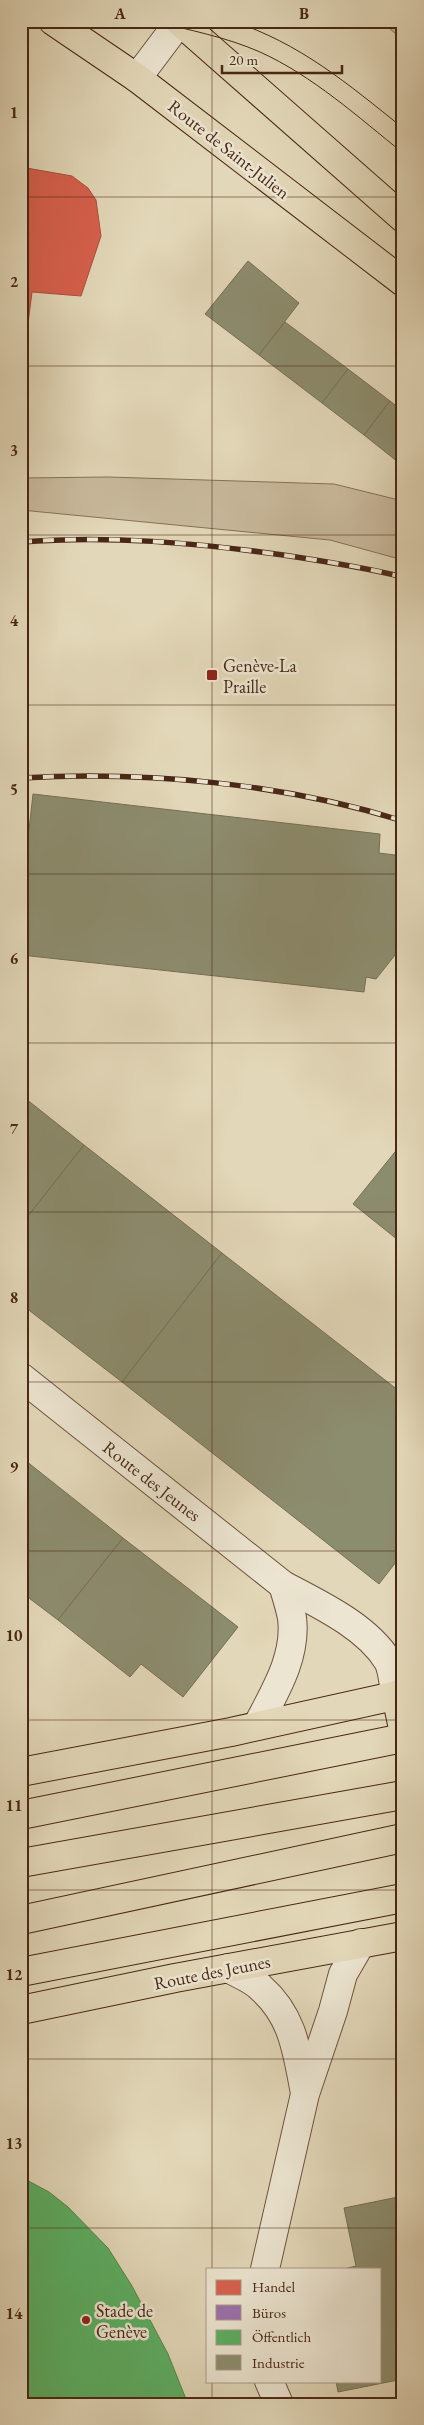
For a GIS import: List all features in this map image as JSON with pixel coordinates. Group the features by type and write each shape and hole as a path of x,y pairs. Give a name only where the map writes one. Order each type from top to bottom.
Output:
{"main road":[{"name":"Route de Saint-Julien","path":"52,21 137,78 403,282"},
{"path":"180,21 403,218"},
{"path":"21,1772 257,1726 399,1694 403,1729"},
{"path":"21,1814 403,1738"},
{"path":"21,1863 403,1795"},
{"path":"21,1920 403,1838"},
{"path":"21,1972 403,1898"},
{"name":"Route des Jeunes","path":"21,2010 228,1968 403,1936"}],"street":[{"path":"137,78 180,21"},
{"name":"Route des Jeunes","path":"21,1377 282,1584 327,1608 368,1637 388,1662 399,1694"},
{"path":"257,1726 281,1680 290,1654 292,1618 282,1584"},
{"path":"265,2268 305,2094 333,2011 343,1974 361,1944"},
{"path":"228,1968 261,1987 286,2017 294,2038 305,2094"},
{"path":"269,2382 279,2404"}],"shaded area":[{"path":"366,21 403,21 403,40 389,28"},
{"path":"108,477 334,484 403,501 403,560 330,540 21,510 21,478"}],"building: Handel":[{"path":"21,167 72,176 88,188 96,200 101,236 81,296 32,292 21,378"}],"building: Büros":[{"path":"21,1706 28,1711 21,1720"}],"building: Öffentlich":[{"name":"Stade de Genève","path":"21,2177 49,2192 68,2207 108,2248 132,2286 168,2354 188,2404 21,2404"}],"building: Industrie":[{"path":"248,261 299,303 259,355 205,314"},
{"path":"285,322 348,369 322,403 259,355"},
{"path":"348,369 390,401 364,435 322,403"},
{"path":"390,401 403,411 403,466 364,435"},
{"path":"33,794 380,834 379,853 403,856 403,945 376,979 366,977 364,992 21,955 21,901"},
{"path":"21,1095 84,1145 21,1225"},
{"path":"403,1142 403,1244 353,1204"},
{"path":"84,1145 222,1253 122,1382 21,1304 21,1225"},
{"path":"222,1253 403,1394 403,1553 379,1584 122,1382"},
{"path":"21,1457 123,1538 58,1620 21,1592"},
{"path":"123,1538 238,1627 183,1697 141,1664 130,1677 58,1620"},
{"path":"403,2196 403,2379 338,2392 336,2382 382,2382 382,2268 348,2268 356,2266 344,2208"}],"tram line":[{"path":"153,21 234,42 280,62 317,85 403,153"},
{"path":"232,21 280,41 322,66 403,128"}],"railway":[{"path":"21,542 87,539 186,544 298,557 403,577"},
{"path":"21,778 117,776 214,783 310,797 403,821"}],"place":[{"name":"Genève-La Praille","path":"212,675"},
{"name":"Stade de Genève","path":"86,2320"}]}
